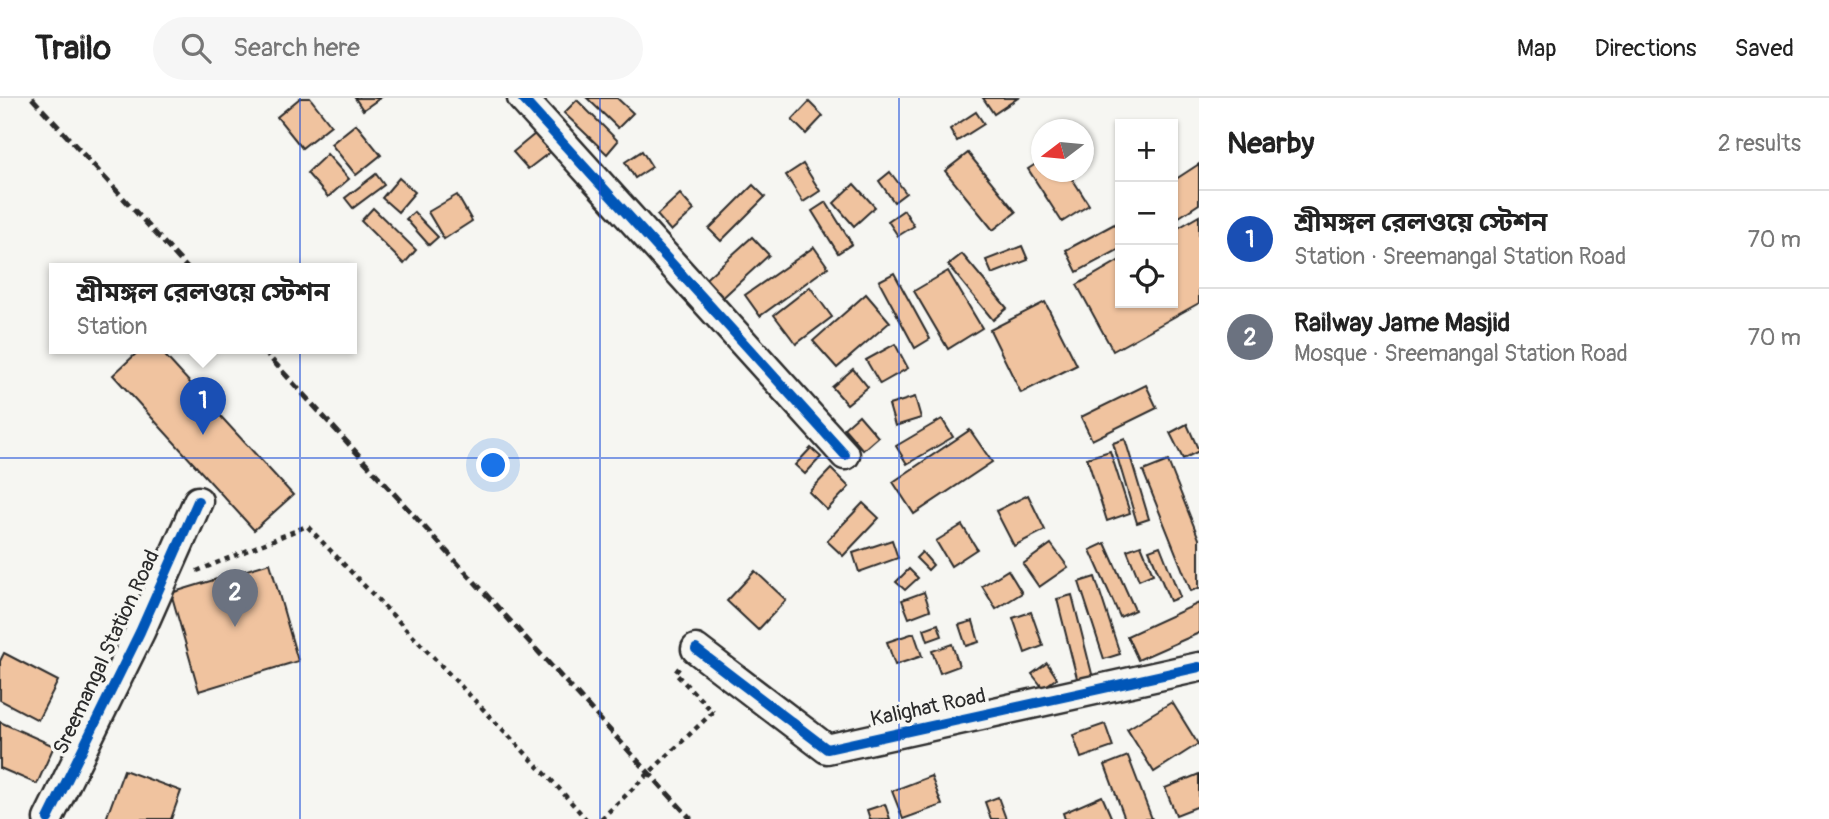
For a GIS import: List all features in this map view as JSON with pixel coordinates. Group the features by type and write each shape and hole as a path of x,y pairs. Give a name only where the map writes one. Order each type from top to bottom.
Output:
{"street":[{"path":"522,98 845,455"},
{"name":"Sreemangal Station Road","path":"48,819 140,632 198,501"},
{"name":"Kalighat Road","path":"696,649 827,749 1199,667"}],"path":[{"path":"160,587 307,526 586,819"},
{"path":"601,819 713,712 675,673"}],"building":[{"path":"300,98 310,98 331,125 302,148 277,117"},
{"path":"355,98 380,98 363,110"},
{"path":"587,98 617,98 633,113 618,128"},
{"path":"983,98 1018,98 994,114"},
{"path":"577,100 618,141 607,154 564,113"},
{"path":"809,102 823,116 806,134 792,120"},
{"path":"976,112 984,124 957,141 950,129"},
{"path":"356,124 381,155 356,175 331,144"},
{"path":"535,134 550,152 528,169 513,152"},
{"path":"642,151 652,167 635,178 625,162"},
{"path":"968,153 1016,212 993,230 945,171"},
{"path":"327,154 349,179 328,197 307,173"},
{"path":"803,164 820,191 803,202 786,175"},
{"path":"1199,164 1199,204 1178,218 1178,182 1178,178"},
{"path":"890,172 906,193 894,202 879,181"},
{"path":"376,174 384,185 353,208 345,198"},
{"path":"399,178 415,192 398,212 382,198"},
{"path":"1036,182 1074,182 1089,205 1062,222"},
{"path":"854,184 875,207 854,226 834,203"},
{"path":"753,185 765,197 721,241 709,229"},
{"path":"680,194 694,210 671,231 657,215"},
{"path":"457,195 472,221 444,239 428,212"},
{"path":"826,202 852,244 838,253 812,211"},
{"path":"373,208 416,250 404,264 361,221"},
{"path":"904,210 914,226 898,236 888,221"},
{"path":"414,212 438,237 429,245 406,219"},
{"path":"1199,216 1199,303 1113,351 1077,285 1115,263 1115,308 1178,308 1178,228"},
{"path":"1115,224 1115,252 1077,272 1066,250"},
{"path":"752,237 769,255 717,303 700,284"},
{"path":"1022,246 1028,260 992,274 986,260"},
{"path":"814,247 828,267 760,316 745,295"},
{"path":"962,254 1007,308 993,320 948,265"},
{"path":"948,271 982,328 948,349 914,291"},
{"path":"894,273 930,339 915,348 879,281"},
{"path":"810,287 832,317 796,344 774,315"},
{"path":"866,294 890,322 837,368 813,341"},
{"path":"1045,302 1077,365 1021,393 990,330"},
{"path":"895,344 908,368 880,384 866,360"},
{"path":"136,354 164,354 293,495 254,530 113,375"},
{"path":"853,369 868,387 847,404 832,387"},
{"path":"1146,385 1157,408 1092,440 1081,417"},
{"path":"915,397 921,418 895,426 889,405"},
{"path":"859,415 878,437 863,450 844,428"},
{"path":"942,419 953,437 907,464 896,446"},
{"path":"1187,424 1199,451 1183,459 1170,433"},
{"path":"970,430 992,462 914,514 893,482"},
{"path":"1125,439 1149,519 1137,523 1113,443"},
{"path":"811,448 821,457 805,474 795,465"},
{"path":"1110,451 1130,513 1107,521 1087,458"},
{"path":"1168,461 1199,539 1199,588 1191,591 1143,471"},
{"path":"831,469 849,487 827,510 809,492"},
{"path":"1028,495 1045,530 1014,546 996,511"},
{"path":"863,503 879,518 843,556 827,541"},
{"path":"962,525 977,549 951,566 936,541"},
{"path":"892,540 898,558 859,572 853,553"},
{"path":"1105,543 1135,610 1120,617 1090,550"},
{"path":"1051,544 1068,567 1039,587 1023,564"},
{"path":"1141,545 1153,574 1139,580 1127,550"},
{"path":"1160,546 1180,597 1170,601 1149,550"},
{"path":"922,552 933,565 928,570 916,558"},
{"path":"270,563 298,661 199,691 171,593"},
{"path":"909,569 918,578 905,590 896,582"},
{"path":"1008,570 1022,593 996,609 982,586"},
{"path":"755,571 786,600 758,630 727,601"},
{"path":"1095,577 1120,654 1104,659 1079,582"},
{"path":"924,592 930,610 909,618 902,600"},
{"path":"1072,595 1093,678 1078,682 1057,599"},
{"path":"1199,603 1199,633 1138,660 1127,636"},
{"path":"1031,612 1043,646 1025,653 1013,618"},
{"path":"973,621 979,642 966,646 959,625"},
{"path":"938,624 942,636 928,641 924,629"},
{"path":"914,633 922,656 895,665 887,642"},
{"path":"952,644 959,666 940,673 932,651"},
{"path":"4,653 58,681 38,720 0,700 0,661"},
{"path":"1047,663 1057,678 1043,688 1032,674"},
{"path":"1172,702 1198,744 1154,772 1127,729"},
{"path":"0,722 54,746 37,784 0,768"},
{"path":"1105,724 1113,747 1081,758 1073,735"},
{"path":"1128,756 1152,819 1125,819 1105,765"},
{"path":"124,770 181,791 171,819 106,819"},
{"path":"1199,774 1199,806 1176,815 1165,788"},
{"path":"931,776 942,805 903,819 892,791"},
{"path":"1102,796 1112,819 1065,819 1063,813"},
{"path":"998,797 1006,819 991,819 985,802"},
{"path":"885,804 890,819 870,819 867,810"}],"railway":[{"path":"32,98 183,263"},
{"path":"267,354 691,819"}],"cycle path":[{"path":"522,98 845,455"},
{"path":"48,819 140,632 198,501"},
{"path":"696,649 827,749 1199,667"}],"place":[{"name":"শ্রীমঙ্গল রেলওয়ে স্টেশন","path":"203,435"},
{"name":"Railway Jame Masjid","path":"235,627"}]}
